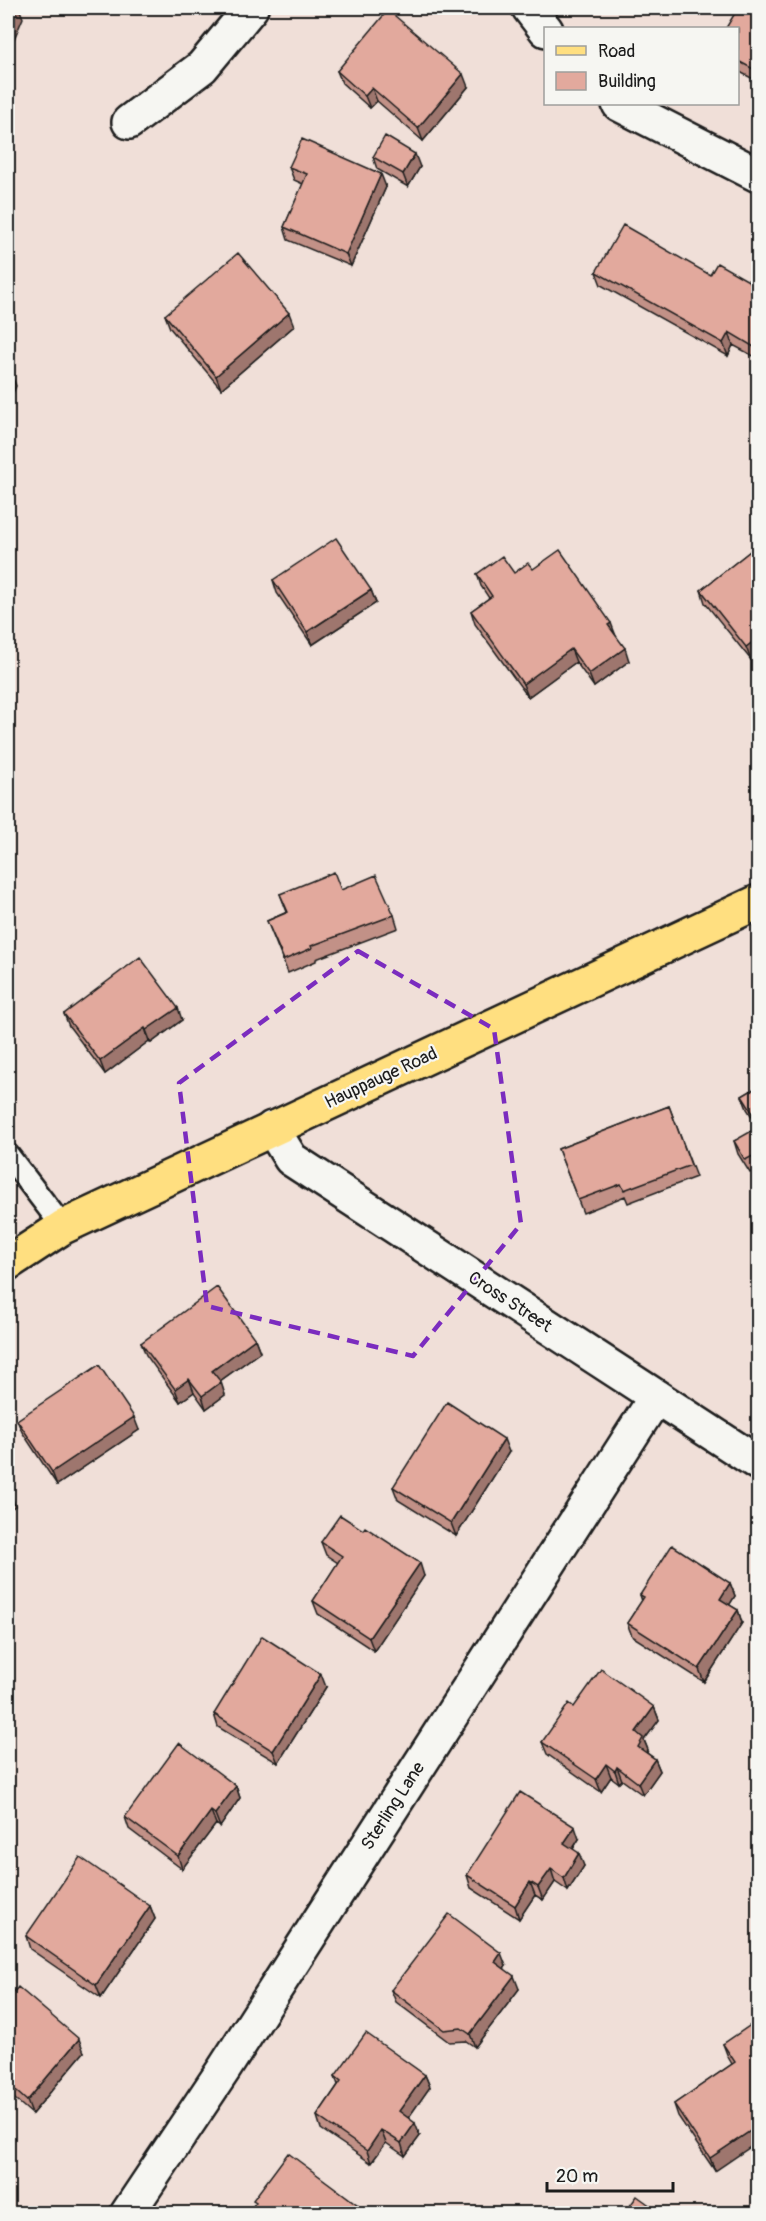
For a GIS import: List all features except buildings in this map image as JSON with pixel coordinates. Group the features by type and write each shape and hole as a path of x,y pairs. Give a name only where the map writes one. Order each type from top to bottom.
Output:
{"main road":[{"name":"Hauppauge Road","path":"8,1263 63,1227 759,902"}],"street":[{"path":"129,122 202,68 251,8"},
{"path":"529,8 544,27"},
{"path":"621,105 759,175"},
{"name":"Cross Street","path":"272,1128 291,1159 759,1463"},
{"name":"Sterling Lane","path":"127,2214 224,2069 656,1397"}],"lane":[{"path":"8,1155 63,1227"}],"highlighted area":[{"path":"358,951 494,1029 521,1224 413,1356 207,1306 179,1083"}]}
